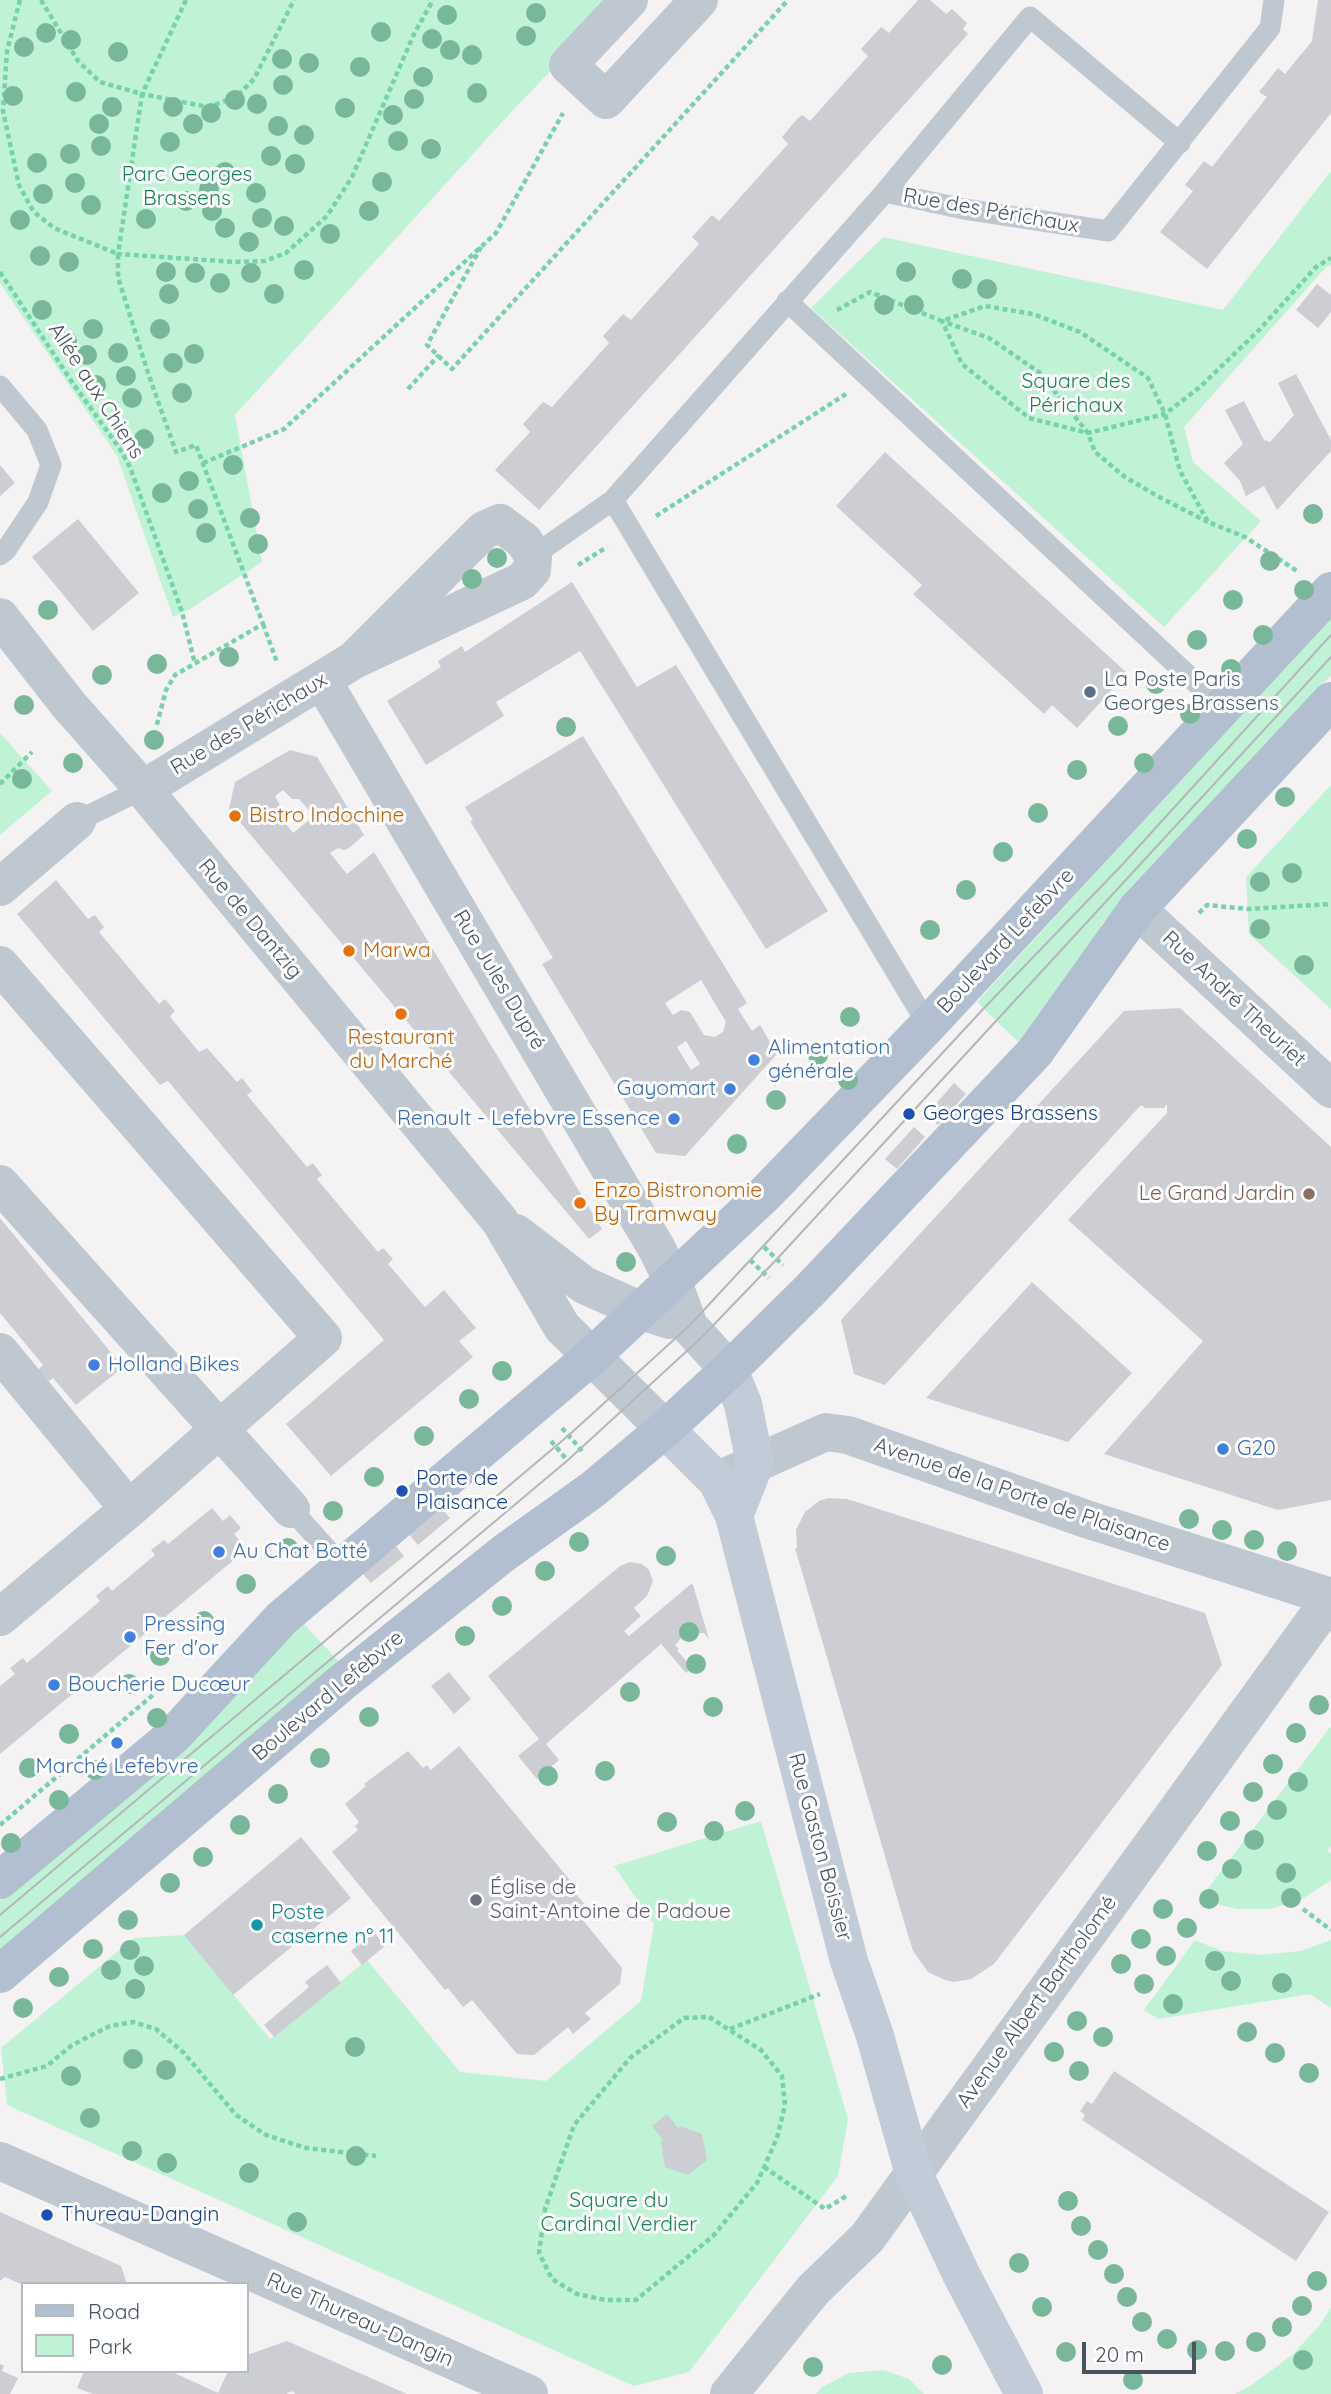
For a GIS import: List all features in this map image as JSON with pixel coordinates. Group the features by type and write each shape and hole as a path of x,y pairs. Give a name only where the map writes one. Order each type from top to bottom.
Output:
{"main road":[{"name":"Boulevard Lefebvre","path":"0,1880 173,1736 282,1618 343,1567 542,1417 591,1357 673,1282 738,1237 764,1195 928,1025 1223,708 1318,583"},
{"name":"Boulevard Lefebvre","path":"0,1973 340,1684 504,1552 590,1474 665,1429 729,1370 793,1288 1035,1052 1137,909 1331,701"},
{"path":"729,1370 743,1404 755,1463 734,1516"},
{"name":"Rue Gaston Boissier","path":"665,1429 717,1481 734,1516 849,1961 875,2036 915,2174 961,2274 1024,2394"}],"street":[{"path":"629,0 568,65 606,100 699,0"},
{"name":"Rue des Périchaux","path":"143,789 354,660 522,582 532,570 533,556 524,541 500,523 484,530 354,660"},
{"name":"Rue de Dantzig","path":"0,617 68,704 143,789 500,1221 562,1327 591,1357"},
{"name":"Rue Jules Dupré","path":"322,680 647,1231 673,1282"},
{"path":"0,887 77,821"},
{"name":"Rue André Theuriet","path":"1137,909 1331,1089"},
{"path":"0,965 323,1338 129,1509 0,1617"},
{"path":"0,1184 219,1431 291,1508"},
{"name":"Rue de Dantzig","path":"500,1221 584,1285 642,1311 689,1326"},
{"path":"673,1282 689,1326 729,1370"},
{"path":"0,1352 129,1509"},
{"path":"591,1357 665,1429"},
{"name":"Avenue de la Porte de Plaisance","path":"717,1481 826,1432 848,1435 1086,1519 1331,1597"},
{"name":"Avenue Albert Bartholomé","path":"729,2394 813,2290 867,2238 1331,1597"},
{"name":"Rue Thureau-Dangin","path":"0,2161 529,2394"}],"lane":[{"name":"Rue des Périchaux","path":"533,556 613,500 885,192 964,209 1108,231 1270,28 1274,0"},
{"path":"885,192 1030,17 1180,143"},
{"path":"787,301 1223,708"},
{"path":"0,386 37,430 51,465 38,502 0,555"},
{"path":"613,500 928,1025"},
{"path":"77,821 143,789"},
{"path":"291,1508 343,1567"}],"path":[{"path":"20,0 7,51 3,111 19,185 33,211 54,228 118,254 236,262 265,261 286,253 327,216 352,177 414,34 433,0"},
{"path":"41,0 78,61 100,82 142,94 208,107 236,97 254,79 294,0"},
{"path":"186,0 142,94 118,254 118,277 176,452 196,445 278,666"},
{"path":"481,247 427,345 452,369 788,0"},
{"path":"203,463 284,429 496,233 562,114 589,85"},
{"path":"942,321 962,364 1029,418 1088,433 1165,414 1200,387 1260,329 1315,268 1331,258"},
{"name":"Allée aux Chiens","path":"0,272 130,467 183,612 194,664"},
{"path":"812,324 870,292 989,338 1039,372 1088,433 1095,452 1125,477 1160,498 1245,537 1318,583"},
{"path":"942,321 985,306 1033,314 1080,332 1147,377 1165,414 1180,471 1208,522"},
{"path":"408,389 439,355"},
{"path":"578,565 870,379"},
{"path":"156,728 166,690 175,675 263,624"},
{"path":"0,784 32,752"},
{"path":"1198,914 1206,905 1247,909 1331,904"},
{"path":"738,1237 793,1288"},
{"path":"738,1237 793,1288"},
{"path":"542,1417 590,1474"},
{"path":"542,1417 590,1474"},
{"path":"1303,1909 1331,1930"},
{"path":"730,2029 821,1994"},
{"path":"709,2017 730,2029 761,2050 782,2076 785,2105 777,2138 757,2183 713,2236 636,2300 605,2300 577,2294 552,2279 539,2253 545,2209 574,2125 631,2058 684,2018 709,2017"},
{"path":"0,2079 47,2066 72,2045 110,2026 133,2022 156,2029 184,2053 236,2115 266,2135 306,2148 376,2156"},
{"path":"764,2167 825,2209 840,2200"}],"green space":[{"name":"Parc Georges Brassens","path":"0,0 619,0 514,109 235,415 262,562 190,609 173,617 117,456 0,283"},
{"name":"Square des Périchaux","path":"1331,171 1331,266 1326,267 1184,427 1193,462 1261,521 1164,627 811,308 883,237 1223,310"},
{"path":"1331,617 1331,675 1101,925 1101,932 1019,1043 977,1002"},
{"path":"0,733 52,791 0,835"},
{"path":"1331,785 1331,1009 1249,934 1246,877"},
{"path":"302,1622 343,1666 0,1952 0,1901 205,1729"},
{"path":"1331,1726 1331,1845 1327,1851 1331,1854 1331,1880 1301,1900 1270,1909 1238,1909 1220,1905 1203,1895"},
{"name":"Square du Cardinal Verdier","path":"761,1821 848,2119 838,2176 689,2372 634,2386 7,2105 1,2048 134,1938 184,1935 270,2039 367,1960 460,2072 546,2081 641,2001 654,1924 614,1866"},
{"path":"1195,1940 1222,1951 1261,1955 1301,1951 1331,1940 1331,2008 1310,1994 1158,2019 1144,2010"},
{"path":"1331,2308 1331,2394 1235,2394 1292,2355 1319,2326"},
{"path":"884,2370 909,2379 924,2394 816,2394 822,2387 849,2373"}],"building":[{"path":"918,0 930,0 946,14 952,9 967,23 963,29 968,34 539,510 495,470 530,432 523,424 543,402 552,407 609,343 603,336 623,314 631,320 699,244 692,237 712,215 719,221 788,144 782,137 797,119 802,115 810,121 868,56 861,49 881,27 889,33"},
{"path":"1318,0 1331,0 1331,113 1207,269 1160,232 1193,191 1185,185 1204,161 1212,167 1267,97 1259,92 1278,68 1285,74 1312,41"},
{"path":"1317,284 1331,295 1331,312 1318,328 1296,310"},
{"path":"1296,374 1331,440 1331,451 1277,510 1264,486 1246,496 1240,481 1224,463 1243,444 1225,410 1244,401 1264,440 1270,442 1294,415 1278,383"},
{"path":"885,452 1127,673 1077,728 1052,705 1044,714 913,594 922,585 836,506"},
{"path":"0,465 15,483 0,496"},
{"path":"78,519 139,593 93,631 32,557"},
{"path":"572,582 637,687 676,665 828,911 766,949 580,651 496,702 504,716 426,765 387,701 441,667 438,661 462,646 465,652"},
{"path":"583,736 747,1003 738,1009 752,1031 760,1025 777,1054 685,1156 656,1153 542,964 553,958 470,821 473,820 465,807","holes":["701,980 726,1022 723,1032 715,1037 704,1035 690,1012 681,1010 673,1015 665,1003","686,1041 700,1064 691,1070 677,1047"]},
{"path":"290,750 317,757 364,835 349,848 338,848 330,853 347,874 374,852 602,1229 589,1239 229,809 235,782","holes":["283,790 292,799 299,799 314,816 293,833 279,815 281,807 275,796"]},
{"path":"56,880 88,919 95,915 104,927 99,932 159,1004 165,999 175,1011 171,1018 199,1052 207,1048 237,1082 242,1078 252,1091 247,1095 307,1167 313,1163 322,1175 317,1179 378,1252 383,1248 393,1259 388,1264 425,1307 444,1290 476,1328 459,1341 473,1357 331,1476 286,1424 384,1340 168,1081 160,1085 17,914"},
{"path":"1180,1008 1331,1147 1331,1500 1278,1510 1104,1454 1203,1341 1068,1220 1167,1113 1167,1104 1164,1108 1145,1108 1141,1105 885,1385 854,1374 841,1320 1124,1011"},
{"path":"954,1083 966,1094 938,1125 926,1115"},
{"path":"914,1127 925,1137 897,1169 885,1159"},
{"path":"0,1218 123,1367 76,1405 53,1378 47,1382 38,1370 43,1365 0,1313"},
{"path":"1032,1282 1132,1373 1068,1442 926,1398"},
{"path":"828,1498 847,1499 1205,1613 1222,1665 994,1964 971,1979 954,1982 928,1972 913,1951 908,1935 795,1548 796,1530 805,1512 819,1501"},
{"path":"440,1507 450,1518 418,1545 408,1533"},
{"path":"212,1508 223,1521 230,1515 241,1528 234,1534 247,1549 0,1754 0,1686 15,1674 10,1668 23,1658 27,1663 100,1601 96,1596 108,1586 112,1591 155,1555 151,1550 164,1540 168,1544"},
{"path":"394,1544 404,1556 371,1583 361,1572"},
{"path":"630,1562 642,1564 649,1570 653,1581 647,1596 634,1608 641,1616 624,1631 629,1636 691,1584 709,1639 704,1633 685,1634 675,1645 692,1668 686,1673 661,1644 546,1744 559,1760 537,1779 518,1756 539,1739 488,1676 620,1566"},
{"path":"449,1672 471,1699 454,1714 431,1686"},
{"name":"Église de Saint-Antoine de Padoue","path":"459,1746 573,1884 570,1887 586,1906 577,1913 622,1968 620,1984 585,2013 591,2019 573,2034 568,2027 534,2055 517,2054 472,2000 463,2007 448,1988 445,1990 332,1852 358,1830 355,1826 359,1822 345,1804 366,1786 364,1784 408,1751 423,1768 427,1765 431,1770"},
{"name":"Poste caserne n° 11","path":"301,1837 351,1898 233,1995 184,1935"},
{"path":"374,1932 385,1946 362,1965 351,1951"},
{"path":"327,1965 341,1983 274,2037 264,2025 309,1987 305,1982"},
{"path":"1114,2071 1329,2212 1296,2261 1082,2120 1085,2115 1080,2111 1087,2101 1092,2104"},
{"path":"667,2114 678,2128 680,2126 702,2134 707,2160 688,2175 665,2167 661,2142 663,2140 652,2126"},
{"path":"0,2212 121,2266 126,2282 21,2282 21,2284 5,2277 0,2281"},
{"path":"287,2341 407,2394 296,2394 291,2391 286,2394 93,2394 77,2388 83,2373 174,2373 218,2393 227,2373 248,2373 248,2355"},
{"path":"0,2364 4,2366 2,2371 18,2378 10,2394 0,2394"}],"tram line":[{"path":"0,1915 569,1435 689,1326 986,1006 1121,866 1331,635"},
{"path":"0,1937 568,1460 700,1339 777,1259 1331,657"}],"place":[{"name":"La Poste Paris Georges Brassens","path":"1090,692"},
{"name":"Bistro Indochine","path":"235,816"},
{"name":"Marwa","path":"349,951"},
{"name":"Restaurant du Marché","path":"401,1014"},
{"name":"Alimentation générale","path":"754,1060"},
{"name":"Gayomart","path":"730,1089"},
{"name":"Georges Brassens","path":"909,1114"},
{"name":"Renault - Lefebvre Essence","path":"674,1119"},
{"name":"Le Grand Jardin","path":"1309,1194"},
{"name":"Enzo Bistronomie By Tramway","path":"580,1203"},
{"name":"Holland Bikes","path":"94,1365"},
{"name":"G20","path":"1223,1449"},
{"name":"Porte de Plaisance","path":"402,1491"},
{"name":"Au Chat Botté","path":"219,1552"},
{"name":"Pressing Fer d'or","path":"130,1637"},
{"name":"Boucherie Ducœur","path":"54,1685"},
{"name":"Marché Lefebvre","path":"117,1743"},
{"name":"Église de Saint-Antoine de Padoue","path":"476,1900"},
{"name":"Poste caserne n° 11","path":"257,1925"},
{"name":"Thureau-Dangin","path":"47,2215"}]}
